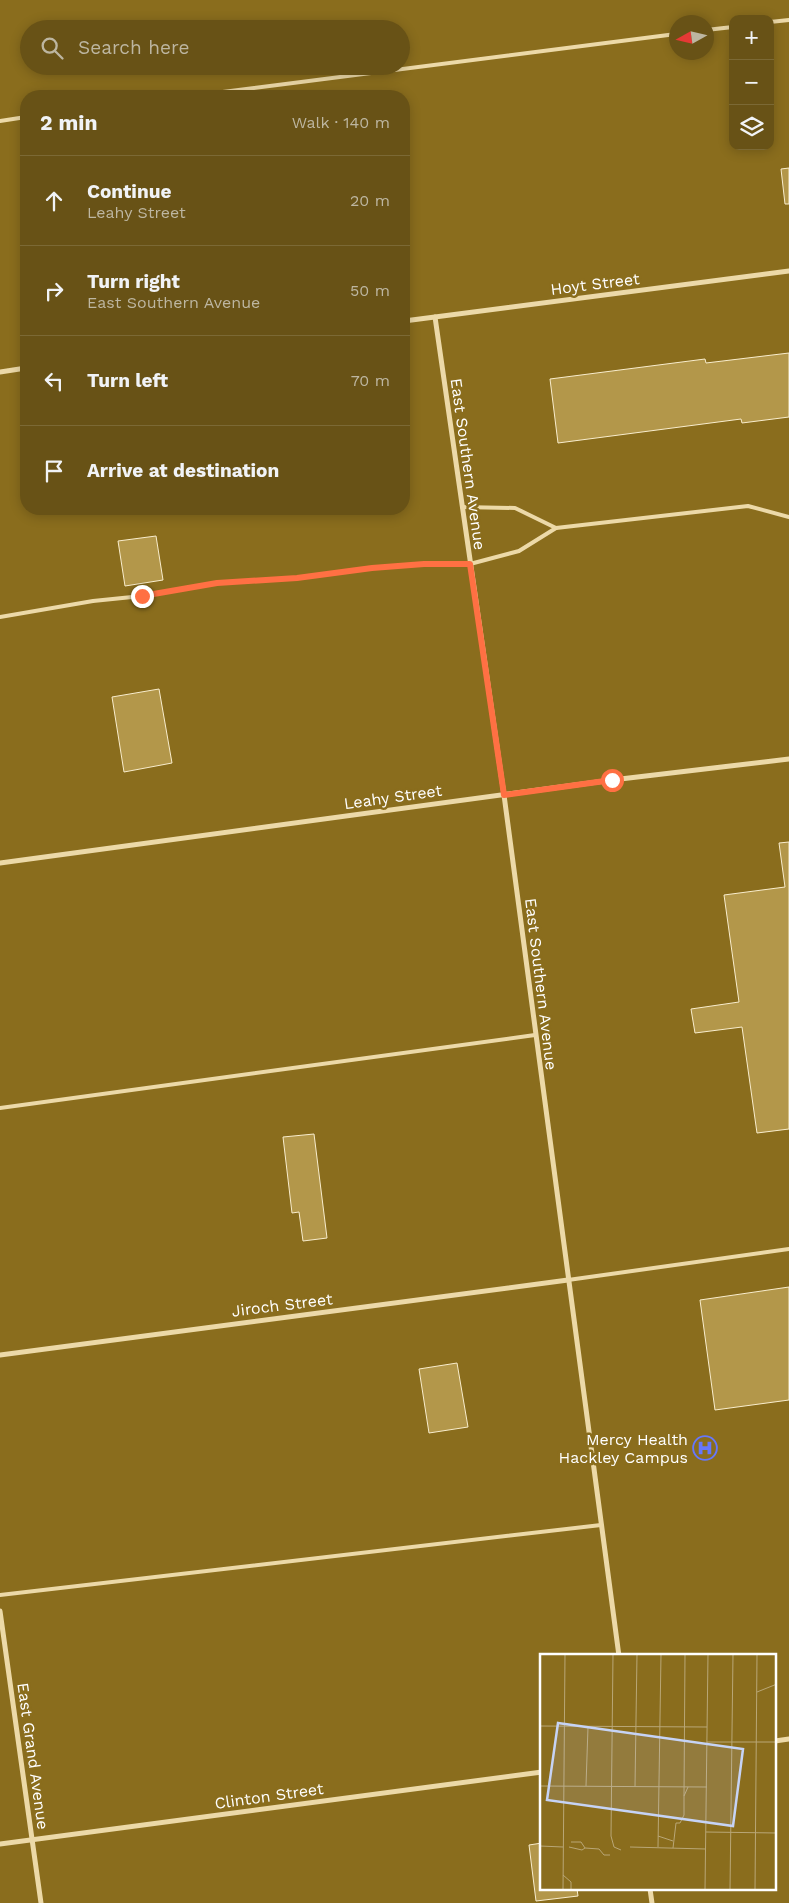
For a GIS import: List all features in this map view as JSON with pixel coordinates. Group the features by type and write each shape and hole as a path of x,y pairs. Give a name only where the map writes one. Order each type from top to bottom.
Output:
{"street":[{"name":"Hoyt Street","path":"410,320 789,271"},
{"name":"East Southern Avenue","path":"435,317 504,795 619,1654"},
{"path":"0,372 20,369"},
{"name":"Leahy Street","path":"0,863 504,795 789,759"},
{"name":"Jiroch Street","path":"0,1355 568,1280"},
{"name":"East Grand Avenue","path":"0,1611 41,1903"},
{"path":"776,1741 789,1739"},
{"name":"Clinton Street","path":"0,1844 540,1772"},
{"path":"650,1890 652,1903"}],"lane":[{"path":"774,22 789,20"},
{"path":"714,29 729,27"},
{"path":"410,68 669,35"},
{"path":"238,90 355,75"},
{"path":"0,121 20,118"},
{"path":"0,617 217,583 297,578 372,568 424,564 470,564 519,551 556,528 748,506 789,517"},
{"path":"462,507 515,508 556,528"},
{"path":"0,1108 535,1035"},
{"path":"568,1280 789,1249"},
{"path":"0,1595 601,1525"}],"building":[{"path":"789,168 789,204 785,204 781,169"},
{"path":"789,353 789,417 742,423 741,419 558,443 550,379 705,359 706,363"},
{"path":"156,536 163,580 125,586 118,541"},
{"path":"159,689 172,763 124,772 112,697"},
{"path":"789,842 789,1129 757,1133 742,1027 695,1033 691,1009 739,1002 724,895 785,887 779,843"},
{"path":"314,1134 327,1238 303,1241 299,1212 292,1213 283,1137"},
{"path":"789,1287 789,1400 715,1410 700,1300"},
{"path":"457,1363 468,1427 429,1433 419,1369"},
{"path":"540,1843 540,1890 577,1890 578,1896 536,1901 529,1845"}],"place":[{"name":"Mercy Health Hackley Campus","path":"705,1448"}],"route":[{"path":"142,596 217,583 265,581 372,568 424,564 470,564 504,795 612,780"}]}
